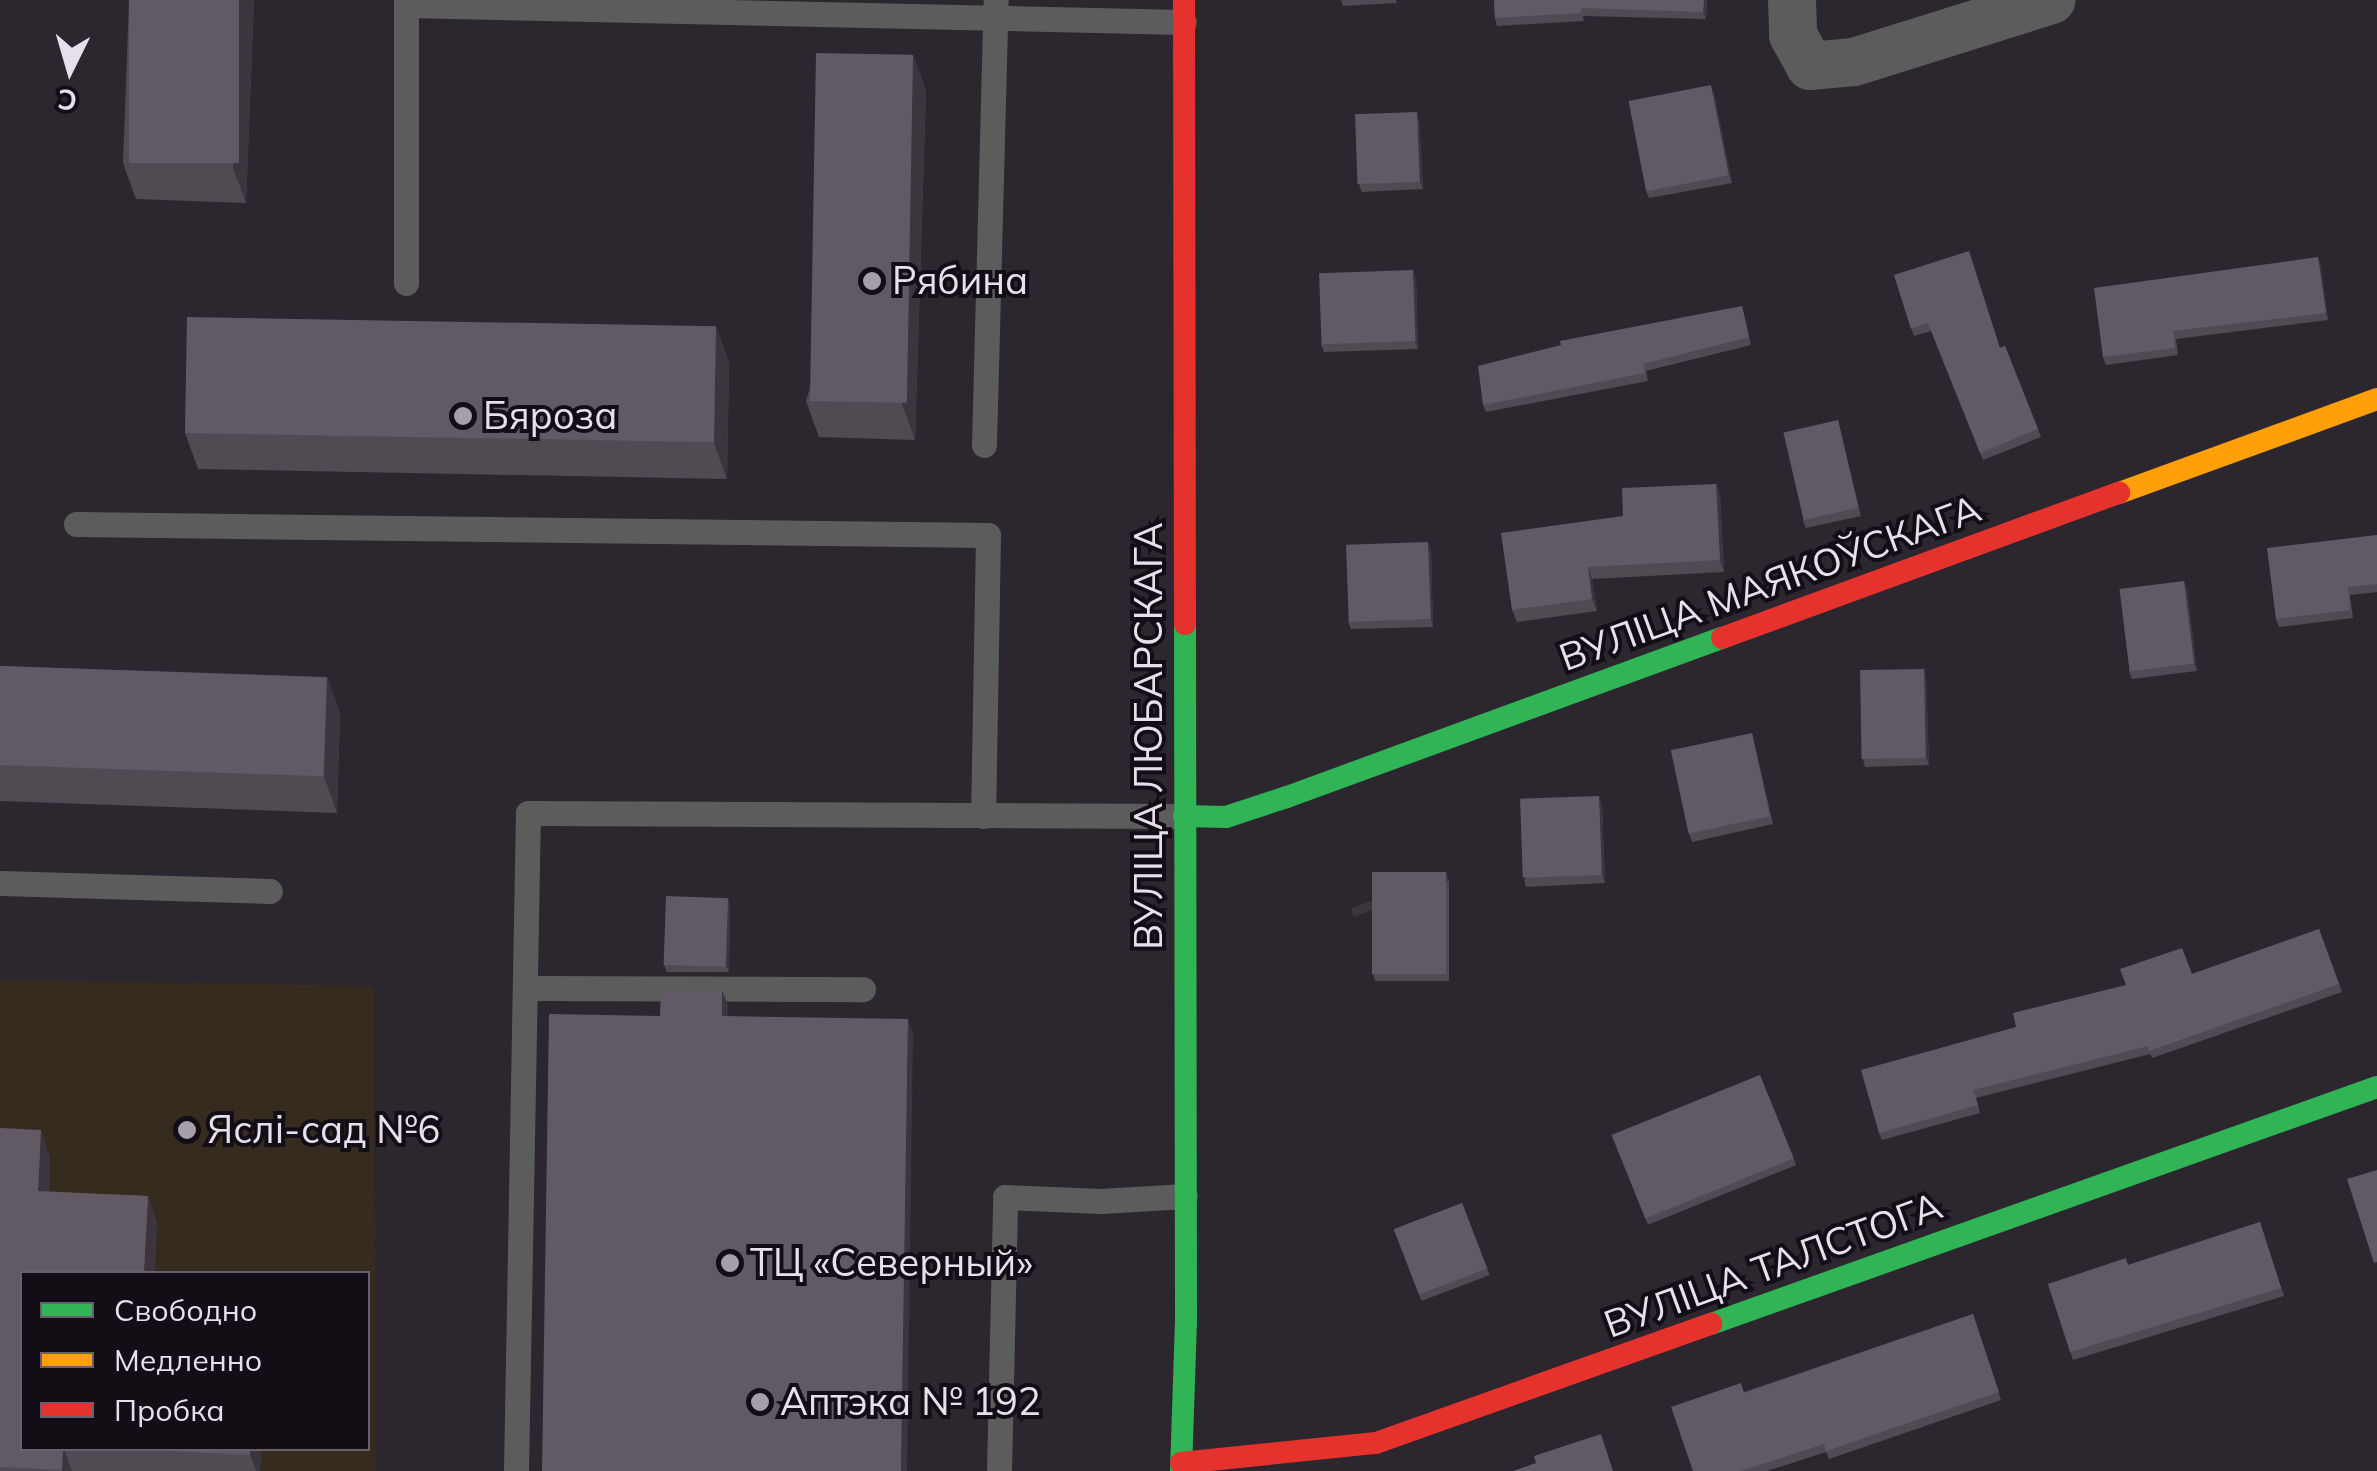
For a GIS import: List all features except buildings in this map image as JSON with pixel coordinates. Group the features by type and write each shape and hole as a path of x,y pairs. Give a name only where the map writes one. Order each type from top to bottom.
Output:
{"street":[{"path":"1792,18 1810,66 1854,62 2052,0"},
{"name":"ВУЛІЦА ЛЮБАРСКАГА","path":"1181,1467 1185,1196 1184,11"},
{"name":"ВУЛІЦА МАЯКОЎСКАГА","path":"1184,816 1226,818 1287,798 2377,398"},
{"name":"ВУЛІЦА ТАЛСТОГА","path":"1181,1467 1376,1443 2377,1087"}],"lane":[{"path":"406,283 406,2 1184,11"},
{"path":"984,445 996,8"},
{"path":"76,524 988,535 983,816"},
{"path":"516,1471 528,813 1184,816"},
{"path":"0,883 270,891"},
{"path":"525,988 863,989"},
{"path":"999,1471 1004,1197 1100,1201 1185,1196"}],"shaded area":[{"name":"Яслі-сад №6","path":"0,980 374,986 376,1471 0,1471"}],"traffic: fast":[{"path":"1181,1471 1186,1323 1185,624"},
{"path":"1184,816 1226,817 1287,797 1722,638"},
{"path":"1711,1324 2377,1087"}],"traffic: slow":[{"path":"2119,493 2377,399"}],"traffic: jam":[{"path":"1184,0 1185,624"},
{"path":"1722,638 2119,493"},
{"path":"1181,1463 1376,1443 1711,1324"}],"place":[{"name":"Рябина","path":"872,281"},
{"name":"Бяроза","path":"463,416"},
{"name":"Яслі-сад №6","path":"187,1130"},
{"name":"ТЦ «Северный»","path":"730,1263"},
{"name":"Аптэка № 192","path":"760,1402"}]}
